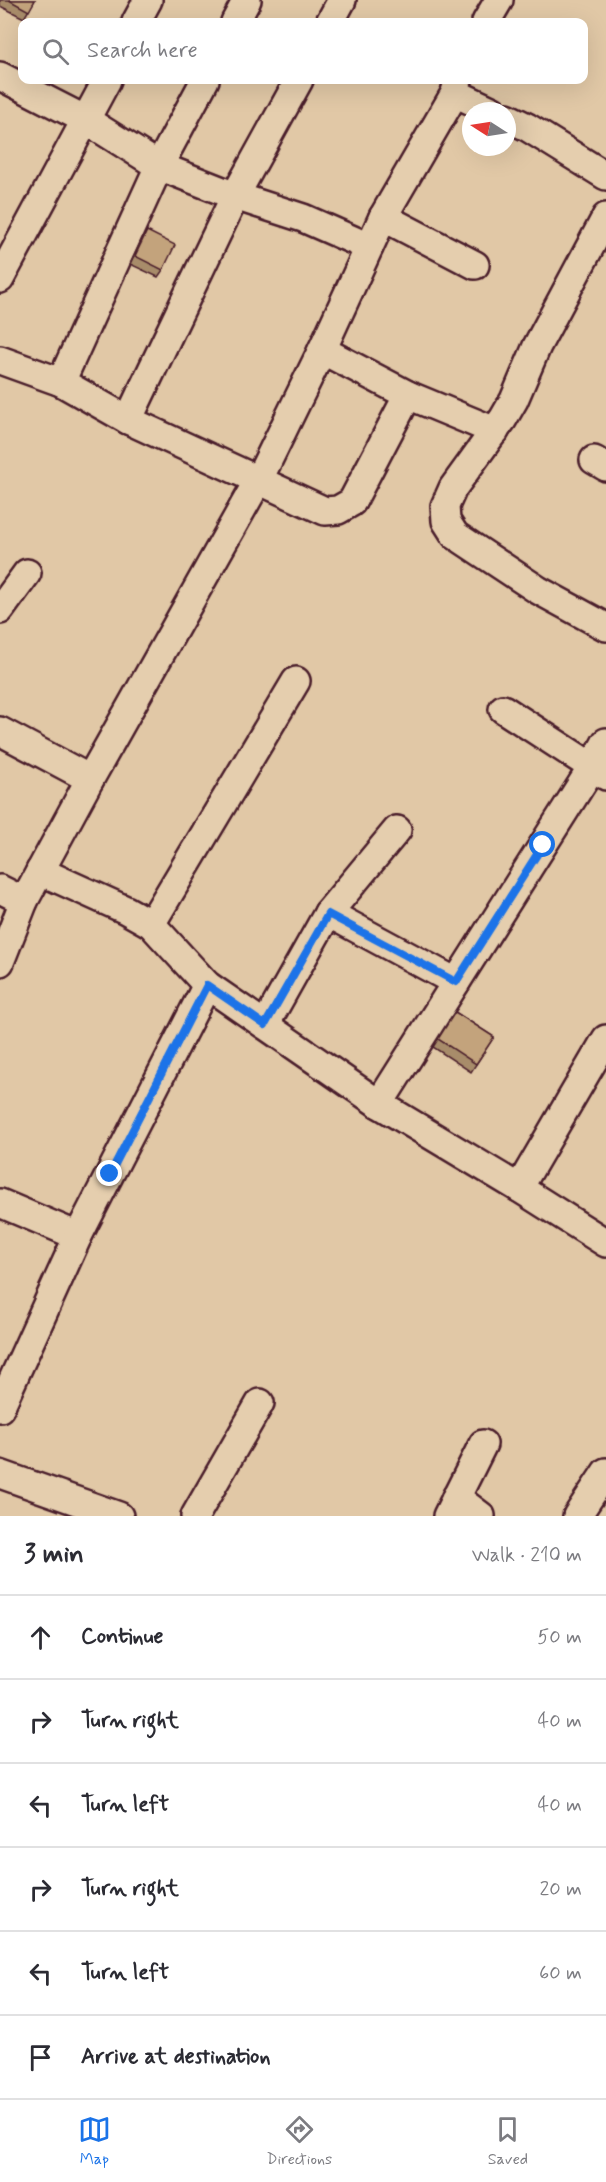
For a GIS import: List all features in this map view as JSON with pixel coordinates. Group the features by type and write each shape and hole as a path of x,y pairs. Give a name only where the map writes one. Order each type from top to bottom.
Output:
{"street":[{"path":"138,18 148,0"},
{"path":"237,18 247,0"},
{"path":"332,18 342,0"},
{"path":"488,18 498,0"},
{"path":"0,76 86,120 159,166 235,196 303,218 369,248"},
{"path":"0,279 105,84"},
{"path":"61,382 159,166 203,84"},
{"path":"128,420 235,196 297,84"},
{"path":"0,962 24,901 40,871 259,479 322,350 382,217 456,86 480,102"},
{"path":"516,122 606,176"},
{"path":"382,217 475,265"},
{"path":"606,217 541,338 514,399 495,430 453,488 445,506 446,521 455,535 538,590 606,627"},
{"path":"322,350 408,395 495,430"},
{"path":"0,360 61,382 128,420 325,511 338,510 352,501 363,485 408,395"},
{"path":"0,610 27,573"},
{"path":"151,924 296,681"},
{"path":"503,709 599,771"},
{"path":"0,731 90,779"},
{"path":"379,1104 456,982 599,771 606,742"},
{"path":"265,1025 328,914 397,830"},
{"path":"40,871 68,882 151,924 207,985 379,1104 606,1243"},
{"path":"0,889 24,901"},
{"path":"328,914 456,982"},
{"path":"3,1392 78,1236 207,985"},
{"path":"519,1188 606,1040"},
{"path":"0,1203 78,1236"},
{"path":"195,1516 260,1403"},
{"path":"481,1516 452,1507 483,1444"},
{"path":"577,1516 606,1472"},
{"path":"0,1474 119,1516"}],"building":[{"path":"9,0 35,0 29,11"},
{"path":"147,231 175,245 163,270 135,256"},
{"path":"455,1012 494,1037 476,1064 438,1039"}],"route":[{"path":"110,1174 207,985 265,1025 328,914 456,982 543,845"}]}
